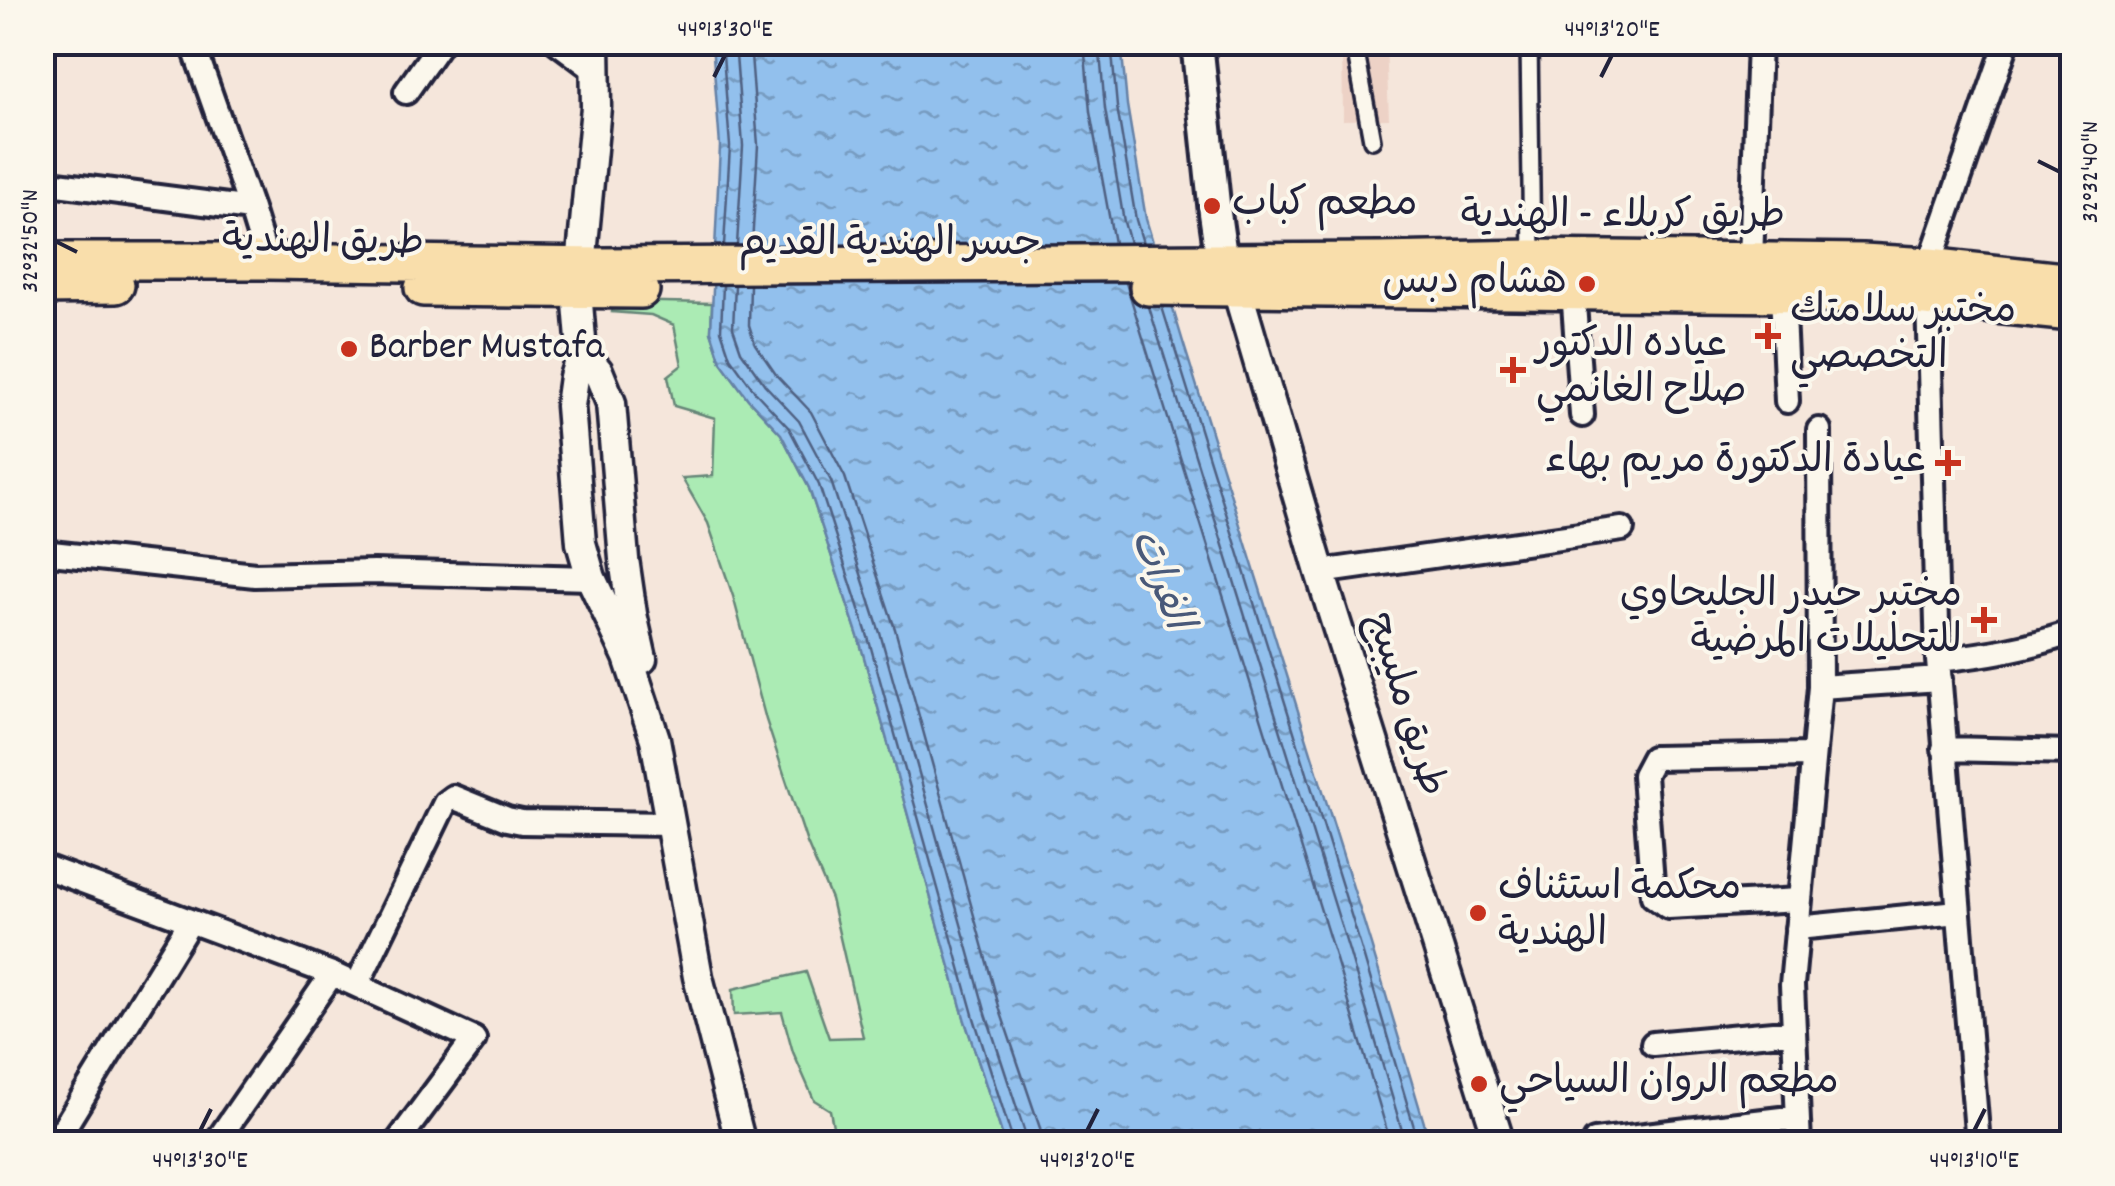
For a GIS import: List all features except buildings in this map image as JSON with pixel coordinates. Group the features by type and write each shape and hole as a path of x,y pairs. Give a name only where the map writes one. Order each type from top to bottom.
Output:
{"main road":[{"path":"1197,42 1215,213 1230,275 1574,290 1782,293 1929,282 2072,313"},
{"name":"طريق كربلاء - الهندية","path":"1176,275 1532,258 1863,262 1929,282 2072,282"},
{"name":"طريق الهندية","path":"42,261 267,261 590,278"},
{"name":"جسر الهندية القديم","path":"590,278 1176,275"},
{"name":"طريق الهندية","path":"42,286 590,278"}],"street":[{"path":"192,42 267,261"},
{"path":"406,92 441,42"},
{"path":"556,42 595,57 590,278 582,352 570,406 580,543 591,578 622,642 655,739 698,977 740,1143"},
{"path":"1354,42 1372,140"},
{"path":"1529,42 1532,258"},
{"path":"1978,1144 1939,669 1929,282 2007,42"},
{"path":"1751,260 1759,43"},
{"path":"42,182 252,208"},
{"name":"طريق مليبيج","path":"1230,275 1500,1144"},
{"path":"1574,290 1582,415"},
{"path":"1782,293 1787,401"},
{"path":"582,352 598,372 611,403 627,586 654,708 655,739"},
{"path":"1799,1144 1792,985 1820,687 1819,430"},
{"path":"1320,572 1622,529"},
{"path":"42,552 255,575 374,572 591,578"},
{"path":"1820,687 1939,669 2072,632"},
{"path":"1944,749 2072,752"},
{"path":"1799,900 1668,907 1653,896 1644,775 1653,758 1813,755"},
{"path":"357,985 445,804 454,797 522,822 672,824"},
{"path":"42,866 332,974 474,1038 396,1144"},
{"path":"1796,928 1958,912"},
{"path":"54,1144 190,922"},
{"path":"215,1144 332,974"},
{"path":"1654,1044 1794,1032"},
{"path":"1595,1142 1797,1117"}],"shaded area":[{"path":"1342,43 1386,43 1389,119 1343,120"}],"green space":[{"path":"614,301 712,303 711,331 721,362 781,434 809,488 859,639 965,1021 1005,1143 836,1143 830,1110 814,1100 793,1052 782,1012 734,1015 733,989 806,972 829,1038 863,1037 831,899 807,843 766,720 733,596 708,523 682,478 713,476 715,418 674,406 668,376 682,365 674,325 651,315 612,312"}],"water":[{"name":"الفرات","path":"712,43 1121,43 1146,219 1430,1143 1005,1143 965,1021 859,639 809,488 781,434 721,362 711,331 720,146"}],"place":[{"name":"مطعم كباب","path":"1212,206"},
{"name":"هشام دبس","path":"1587,284"},
{"name":"مختبر سلامتك التخصصي","path":"1768,336"},
{"name":"Barber Mustafa","path":"349,349"},
{"name":"عياده الدكتور صلاح الغانمي","path":"1513,370"},
{"name":"عيادة الدكتورة مريم بهاء","path":"1948,463"},
{"name":"مختبر حيدر الجليحاوي للتحليلات المرضية","path":"1984,620"},
{"name":"محكمة استئناف الهندية","path":"1478,913"},
{"name":"مطعم الروان السياحي","path":"1479,1084"}]}
